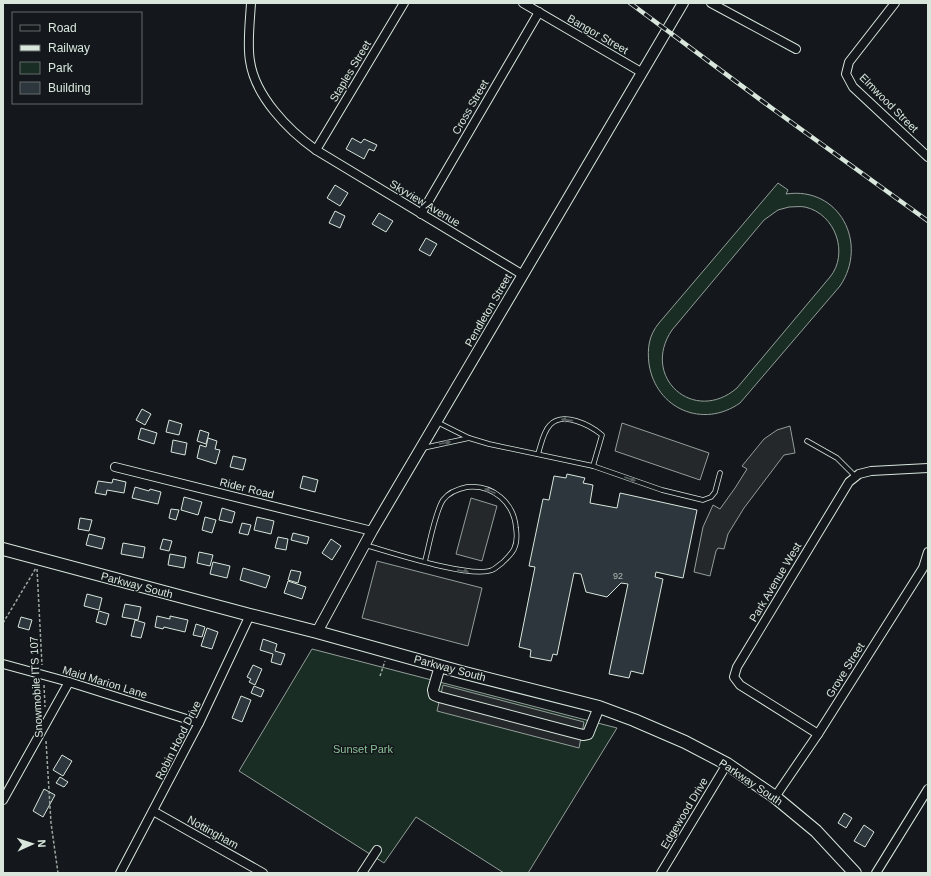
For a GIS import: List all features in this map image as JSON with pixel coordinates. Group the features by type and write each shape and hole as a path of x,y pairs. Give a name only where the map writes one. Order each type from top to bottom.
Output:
{"main road":[{"name":"Parkway South","path":"3,549 599,707 685,742 727,764 775,797 816,831 855,873"}],"street":[{"name":"Skyview Avenue","path":"251,3 250,61 256,83 271,106 287,126 302,140 316,150 523,275"},
{"name":"Staples Street","path":"316,150 404,3"},
{"name":"Bangor Street","path":"523,3 641,72"},
{"name":"Pendleton Street","path":"317,632 372,531 683,3"},
{"path":"711,3 796,49"},
{"name":"Elmwood Street","path":"895,3 849,62 846,74 853,87 928,157"},
{"name":"Cross Street","path":"421,214 539,12"},
{"name":"Rider Road","path":"115,467 372,531"},
{"path":"856,477 859,474 871,471 928,468"},
{"name":"Park Avenue West","path":"818,734 740,685 734,677 741,660 849,482 856,477"},
{"name":"Grove Street","path":"775,797 818,734 923,568 928,552"},
{"name":"Robin Hood Drive","path":"120,873 199,723 250,615"},
{"name":"Maid Marion Lane","path":"3,664 69,682 199,723"},
{"path":"440,666 433,690 434,695 583,735 588,734 599,707"},
{"path":"3,800 69,682"},
{"name":"Edgewood Drive","path":"661,873 727,764"},
{"path":"876,873 928,789"},
{"name":"Nottingham","path":"153,811 263,873"},
{"path":"362,873 377,850"}],"lane":[{"path":"538,454 542,439 548,427 556,420 563,419 579,422 593,427 602,435 593,466"},
{"path":"436,422 468,438 489,444 593,466 662,490 703,500 712,497 720,474"},
{"path":"421,449 468,438"},
{"path":"807,441 837,458 856,477"},
{"path":"365,545 425,561 467,572 492,570 510,555 514,549 516,530 512,511 506,502 496,493 481,487 460,488 450,492 439,509 425,561"}],"path":[{"name":"Snowmobile ITS 107","path":"3,623 37,566 43,667"},
{"path":"380,676 385,661"},
{"name":"Snowmobile ITS 107","path":"43,683 45,714"},
{"name":"Snowmobile ITS 107","path":"46,737 51,823 58,873"}],"green space":[{"path":"778,183 788,190 786,194 805,194 821,199 834,208 844,221 850,236 851,252 848,269 840,286 740,403 726,411 711,414 697,414 683,410 671,403 661,393 653,380 648,353 651,337 659,323","holes":["789,207 805,207 816,211 832,226 839,247 836,268 737,388 721,398 704,401 689,398 676,390 667,379 663,364 664,348 672,330 764,220 778,210"]},
{"name":"Sunset Park","path":"312,649 617,728 528,873 504,873 416,817 384,863 239,771"}],"shaded area":[{"path":"622,423 709,453 700,480 615,451"},
{"path":"790,426 795,453 784,455 744,508 728,534 724,549 718,548 716,551 710,576 694,572 703,527 713,505 720,509 747,469 742,466 764,439 777,430"},
{"path":"471,498 497,506 482,561 456,554"},
{"path":"377,561 482,588 468,646 362,618"},
{"path":"443,685 584,722 579,748 437,711"}],"building":[{"path":"352,138 361,143 364,139 377,145 374,151 369,149 364,159 346,149"},
{"path":"335,185 348,193 340,206 327,198"},
{"path":"335,211 345,216 340,228 329,223"},
{"path":"379,213 393,221 386,232 372,224"},
{"path":"426,238 437,244 430,256 419,250"},
{"path":"142,409 151,414 145,425 136,420"},
{"path":"169,420 182,424 179,435 166,432"},
{"path":"141,428 157,433 154,444 138,439"},
{"path":"200,430 209,433 206,444 197,441"},
{"path":"208,438 217,441 215,449 220,450 216,464 197,458 200,445 206,447"},
{"path":"173,440 187,443 185,455 171,452"},
{"path":"233,456 246,459 243,470 230,467"},
{"path":"567,474 585,478 583,483 593,485 590,503 617,508 620,493 697,510 683,578 656,572 655,577 663,579 643,674 631,671 629,678 609,674 628,584 621,583 607,597 586,592 581,574 574,573 557,655 553,654 551,661 530,657 531,650 519,647 535,567 529,566 543,499 549,500 554,476 566,478"},
{"path":"303,476 318,480 315,492 300,488"},
{"path":"113,479 126,482 124,493 107,490 106,495 95,493 98,481 112,483"},
{"path":"135,487 149,491 150,489 161,492 158,504 132,498"},
{"path":"184,497 202,502 198,515 181,510"},
{"path":"222,508 235,512 232,523 219,520"},
{"path":"171,509 179,510 176,520 169,518"},
{"path":"205,517 216,520 212,533 202,530"},
{"path":"257,517 274,521 271,534 254,530"},
{"path":"80,518 92,520 89,531 78,529"},
{"path":"242,523 251,525 248,535 239,533"},
{"path":"293,533 309,537 307,544 291,540"},
{"path":"89,534 105,538 102,549 86,545"},
{"path":"278,537 288,539 286,550 275,548"},
{"path":"163,539 172,541 169,551 160,549"},
{"path":"331,539 341,546 332,560 322,553"},
{"path":"123,543 145,547 143,558 121,554"},
{"path":"199,552 213,555 210,566 197,563"},
{"path":"170,554 186,557 184,568 168,565"},
{"path":"213,562 230,566 227,578 210,574"},
{"path":"243,568 270,576 266,588 240,580"},
{"path":"291,570 301,572 298,583 288,580"},
{"path":"288,581 306,587 302,599 284,593"},
{"path":"87,594 102,598 99,610 84,606"},
{"path":"125,604 141,607 138,620 122,617"},
{"path":"99,611 109,614 106,625 96,622"},
{"path":"157,616 170,619 170,616 188,620 185,632 164,627 163,629 155,627"},
{"path":"21,617 32,620 29,630 18,627"},
{"path":"135,620 145,623 141,638 131,636"},
{"path":"196,624 205,627 202,637 193,635"},
{"path":"207,628 218,632 212,649 201,646"},
{"path":"263,639 277,644 275,651 285,654 281,665 271,662 273,654 260,650"},
{"path":"253,665 262,669 255,685 249,682 251,679 247,677"},
{"path":"254,686 264,690 261,697 251,693"},
{"path":"241,696 251,700 242,722 232,718"},
{"path":"62,755 72,761 63,776 53,770"},
{"path":"60,777 68,782 64,787 56,783"},
{"path":"44,789 55,795 43,817 33,811"},
{"path":"844,813 852,818 846,828 838,823"},
{"path":"864,825 874,832 865,847 854,841"}],"railway":[{"path":"630,3 928,221"}]}
